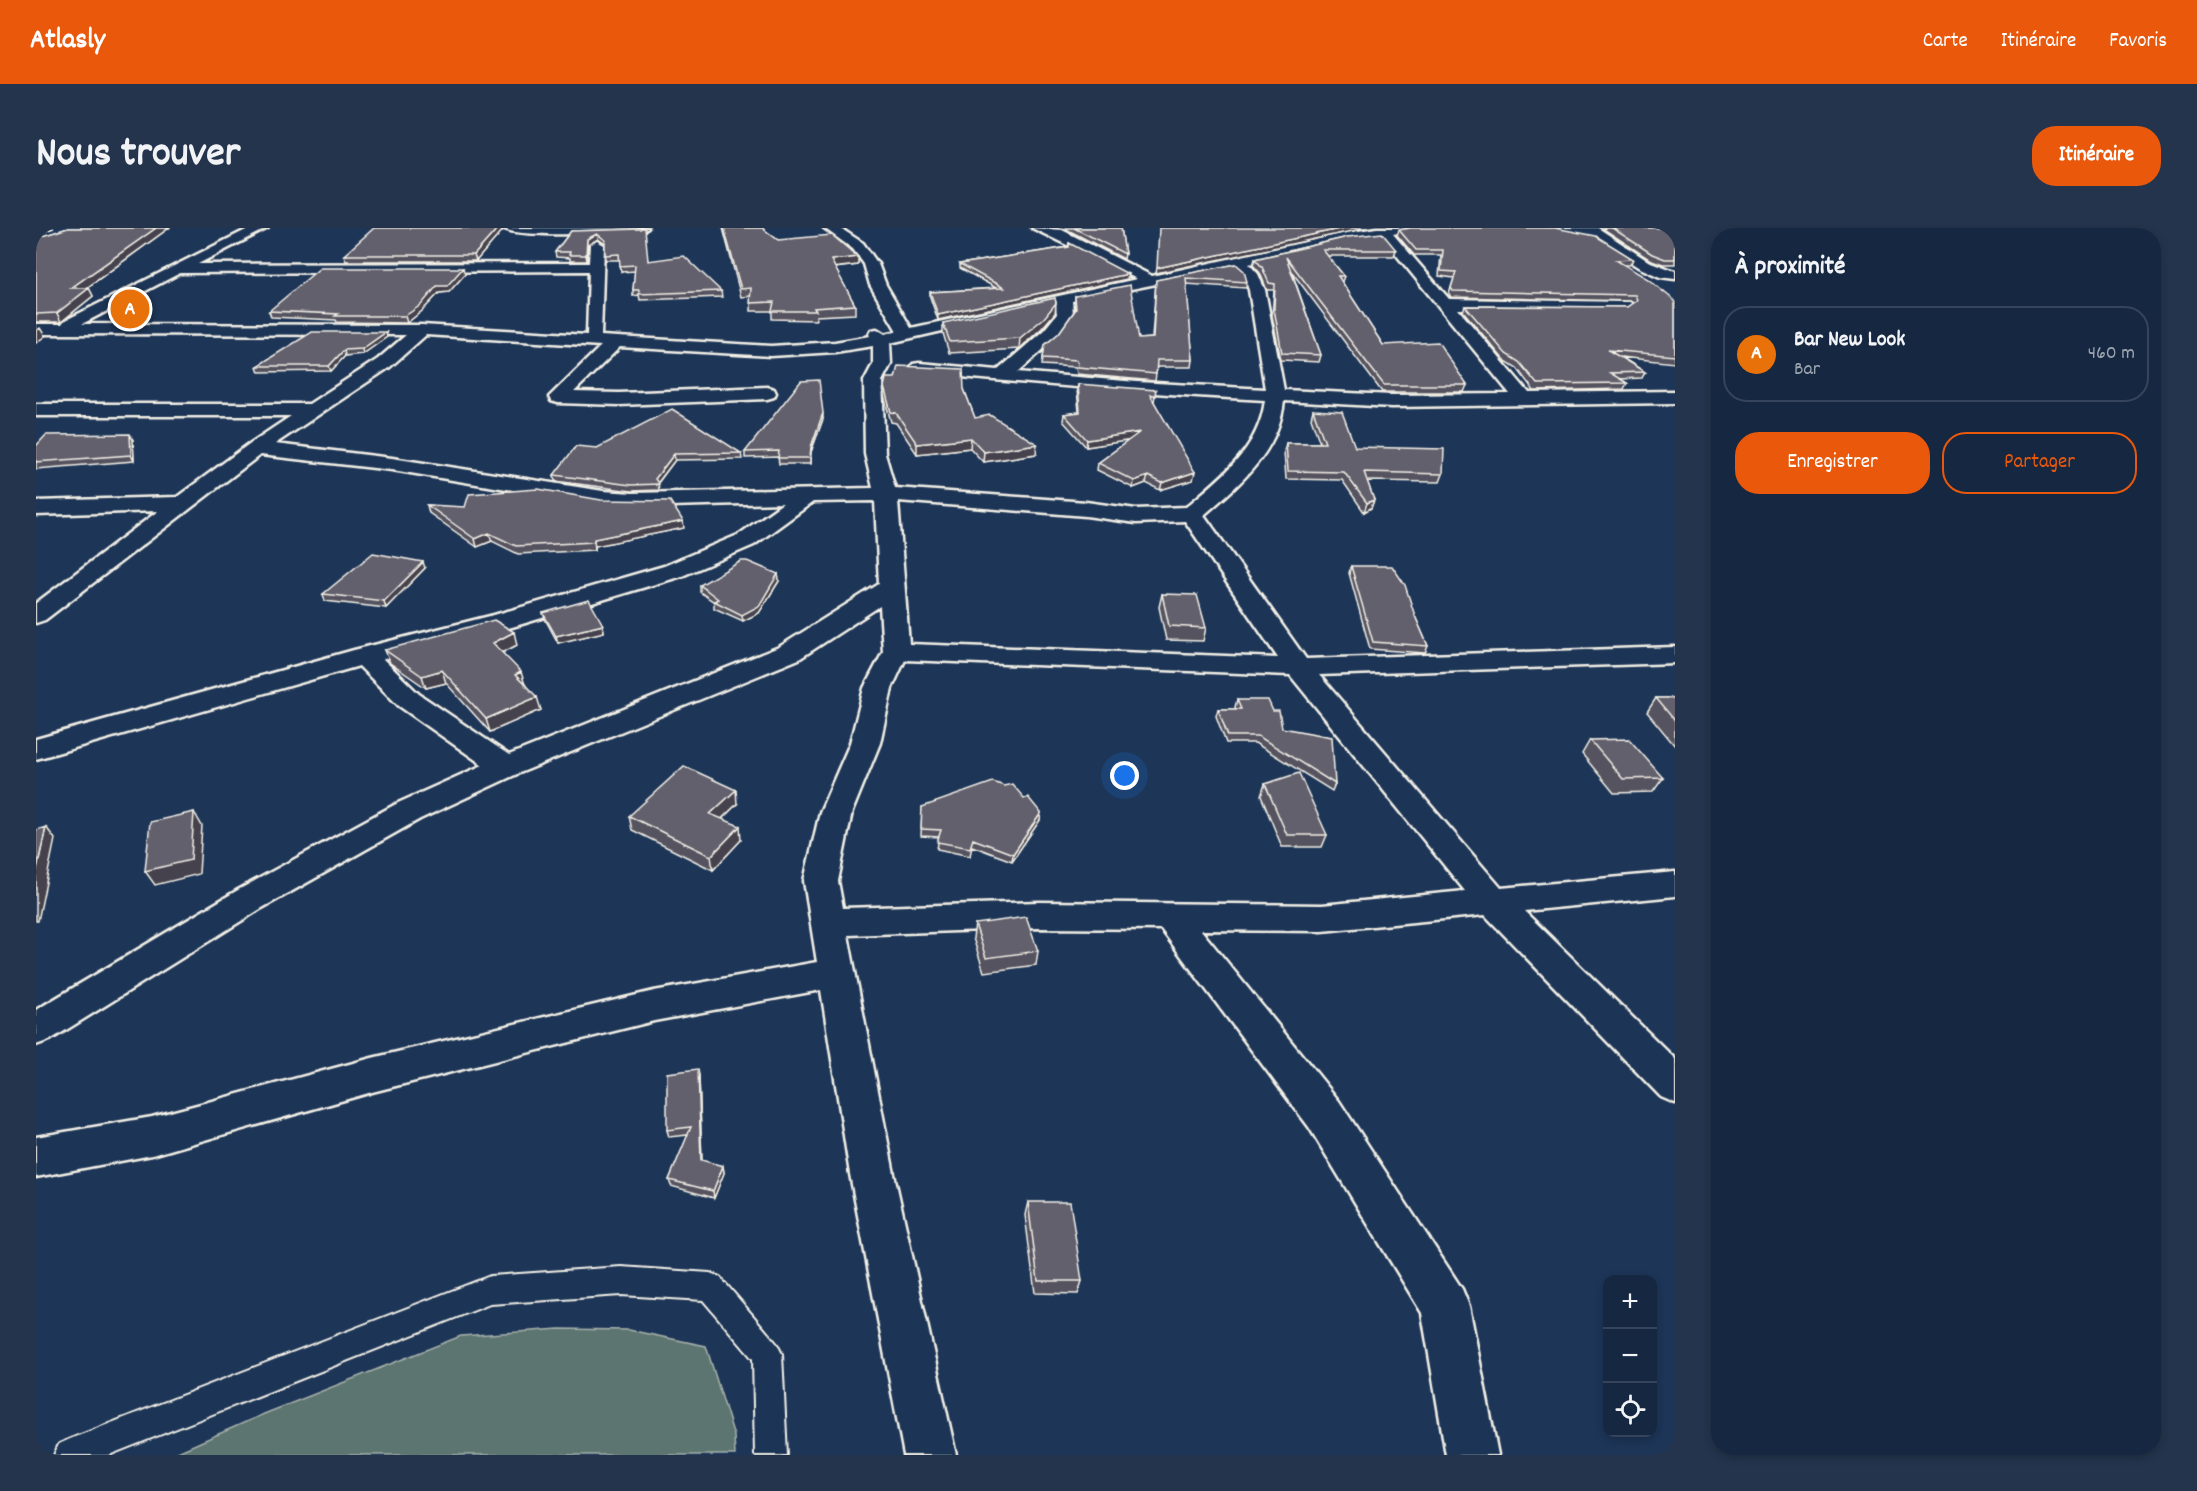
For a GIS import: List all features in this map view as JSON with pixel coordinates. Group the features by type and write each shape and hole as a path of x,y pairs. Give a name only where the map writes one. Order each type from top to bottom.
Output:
{"street":[{"path":"70,324 261,228"},
{"path":"510,228 641,228"},
{"path":"831,228 858,246 871,264 878,285 873,381 875,454 886,494 896,652 878,688 865,743 836,812 821,881 872,1174 930,1455"},
{"path":"1039,228 1064,230 1145,277"},
{"path":"36,329 422,330 771,351 835,347 876,348 1145,277 1336,235 1403,228"},
{"path":"1556,228 1594,232 1665,275 1675,275"},
{"path":"594,333 598,229"},
{"path":"803,350 818,355 876,348 1064,299 1238,263 1381,230"},
{"path":"1381,230 1525,400"},
{"path":"256,448 393,464 603,498 632,500 886,494 1086,509 1136,516 1192,514 1260,449 1273,417 1275,396 1256,282 1238,263"},
{"path":"177,269 597,267"},
{"path":"1002,376 1050,334 1065,314 1064,299"},
{"path":"1446,304 1624,305"},
{"path":"36,324 426,326 594,333 776,345 838,340 1002,376 1137,388 1392,401 1675,397"},
{"path":"36,615 256,448 384,363 422,330"},
{"path":"616,340 558,397 619,399 767,393"},
{"path":"36,410 312,410"},
{"path":"36,749 364,656 503,621 673,571 746,540 810,494"},
{"path":"36,508 182,504"},
{"path":"1192,514 1298,667 1494,903 1675,1085"},
{"path":"36,1029 280,882 409,811 506,767 789,653 860,609 892,586"},
{"path":"896,652 1298,667 1675,655"},
{"path":"364,656 409,700 506,767"},
{"path":"828,922 1039,915 1322,918 1675,884"},
{"path":"1170,916 1323,1114 1445,1306 1472,1455"},
{"path":"36,1157 152,1136 372,1075 654,1006 837,973"}],"lane":[{"path":"70,1455 490,1290 621,1281 710,1287 767,1354 771,1455"}],"green space":[{"path":"559,1329 629,1330 706,1346 734,1436 735,1455 171,1455 264,1414 461,1336"}],"building":[{"path":"68,228 156,228 71,288 89,288 57,313 36,314 36,238"},
{"path":"374,228 498,228 474,255 344,255"},
{"path":"645,228 648,261 684,256 721,291 639,294 639,290 633,290 635,265 620,266 619,254 605,255 605,240 597,234 587,239 586,255 555,252 571,231"},
{"path":"724,228 762,228 778,240 832,235 858,257 831,260 855,305 814,308 816,311 772,311 774,302 750,303 751,288 741,289"},
{"path":"1074,228 1121,228 1125,254"},
{"path":"1159,228 1344,228 1157,268"},
{"path":"1410,228 1555,228 1596,236 1633,259 1616,260 1648,279 1675,301 1675,356 1608,350 1645,372 1610,373 1627,383 1537,384 1519,362 1506,354 1465,306 1627,307 1637,300 1635,295 1453,291 1451,288 1456,272 1441,271 1443,250 1416,250 1399,230"},
{"path":"1612,228 1675,228 1675,259 1665,259 1652,254"},
{"path":"1382,233 1396,250 1323,250 1344,276 1338,276 1383,345 1438,342 1467,385 1384,385 1286,257 1321,355 1282,353 1274,309 1275,284 1269,283 1262,267 1255,259 1348,237"},
{"path":"1069,243 1128,274 938,315 930,292 1004,288 960,264 1069,247"},
{"path":"1236,264 1244,271 1247,282 1186,278 1193,360 1157,360 1156,374 1078,367 1077,360 1043,358 1045,345 1059,333 1076,309 1075,296 1130,285 1139,339 1153,338 1156,280"},
{"path":"320,268 463,268 447,286 437,286 421,305 405,316 335,316 338,314 269,311"},
{"path":"1055,298 1056,303 1044,318 1020,338 950,342 943,323"},
{"path":"312,332 386,332 362,349 344,350 329,366 257,366"},
{"path":"898,366 963,369 964,389 975,418 990,415 1037,444 984,452 971,438 917,444 896,413 891,412 884,387 886,378 895,378"},
{"path":"819,380 823,413 811,447 810,458 778,458 779,451 745,452 801,381"},
{"path":"1078,384 1156,390 1155,395 1150,395 1195,472 1162,483 1148,476 1134,481 1098,463 1140,432 1087,440 1064,414 1080,412"},
{"path":"672,409 741,453 674,454 655,479 659,484 631,485 554,475 576,446 597,448"},
{"path":"1313,410 1342,412 1355,447 1444,449 1443,474 1364,472 1374,500 1367,503 1344,472 1288,471 1286,443 1325,443"},
{"path":"130,434 131,455 36,462 36,446 46,435"},
{"path":"538,489 601,500 670,501 683,521 594,539 594,542 516,546 489,533 475,539 427,505 465,507 469,494"},
{"path":"373,553 423,562 384,601 323,594"},
{"path":"741,561 747,561 778,574 759,606 742,615 714,601 718,599 700,585"},
{"path":"1351,566 1392,566 1405,585 1428,646 1373,642"},
{"path":"1162,594 1197,595 1206,628 1169,626"},
{"path":"589,600 603,625 556,636 543,613"},
{"path":"494,620 514,632 493,643 521,672 515,675 537,697 486,719 442,670 422,676 385,650"},
{"path":"1656,698 1675,698 1675,721"},
{"path":"1237,700 1268,700 1273,711 1279,711 1282,728 1332,737 1335,784 1258,736 1228,736 1218,709 1241,709"},
{"path":"1629,739 1663,778 1623,779 1590,740"},
{"path":"684,766 736,790 710,814 740,826 711,856 629,816"},
{"path":"1299,773 1327,835 1287,835 1265,784"},
{"path":"993,782 1004,786 1012,784 1024,798 1028,797 1041,813 1013,854 973,839 970,848 937,842 941,830 921,829 922,807"},
{"path":"194,812 191,860 145,871 150,822"},
{"path":"46,827 36,873 36,830"},
{"path":"1026,917 1038,951 986,958 975,924"},
{"path":"698,1069 701,1160 723,1166 713,1191 669,1180 691,1127 667,1130 667,1073"},
{"path":"1028,1202 1070,1202 1082,1281 1038,1281"}],"place":[{"name":"Bar New Look","path":"130,309"}]}
